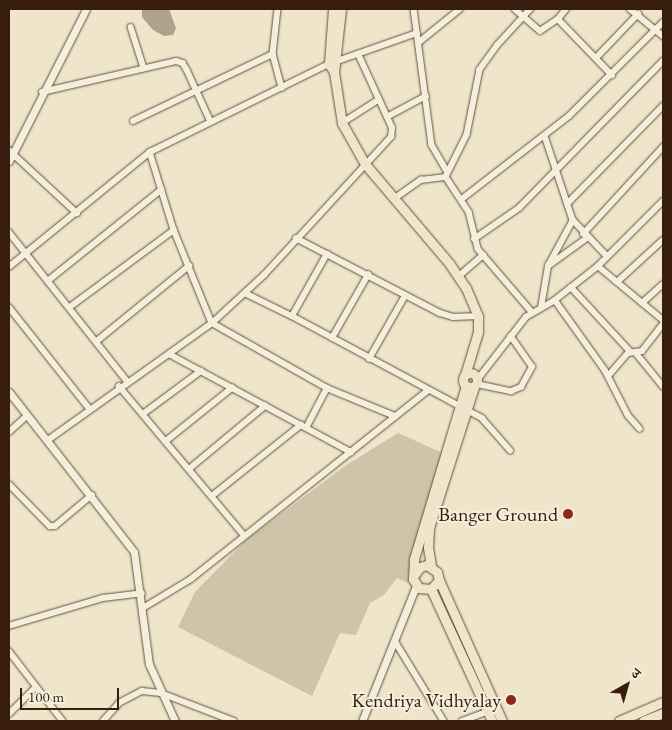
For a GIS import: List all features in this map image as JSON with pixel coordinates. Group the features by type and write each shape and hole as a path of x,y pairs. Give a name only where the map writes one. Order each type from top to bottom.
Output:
{"main road":[{"path":"333,9 333,66 342,124 365,164 459,276 478,316 478,332 465,375"},
{"path":"333,66 341,9"},
{"path":"438,580 432,589 423,590 416,586 414,575 415,555 463,410 474,384 473,373 465,375"},
{"path":"465,375 474,384"},
{"path":"463,410 430,528 428,548 431,566 437,572 438,580 492,710 492,721"},
{"path":"414,575 420,567 431,566"},
{"path":"432,589 492,710 502,721"},
{"path":"643,717 663,702"},
{"path":"620,721 661,716"}],"street":[{"path":"9,161 11,151 86,9"},
{"path":"278,9 273,54 282,88"},
{"path":"414,9 432,145 446,174 469,212 474,239 483,255 532,312"},
{"path":"418,43 460,9"},
{"path":"515,9 540,31 558,19 566,9"},
{"path":"395,198 421,180 446,174 467,135 480,70 531,9"},
{"path":"630,9 657,29 663,36"},
{"path":"596,58 638,14"},
{"path":"558,19 612,75"},
{"path":"462,199 545,136 612,75 663,22"},
{"path":"131,28 144,68"},
{"path":"9,267 28,254 150,152 282,88 358,54 417,33"},
{"path":"133,121 273,54"},
{"path":"48,440 119,386 212,324 246,293 391,137 392,128 358,54"},
{"path":"42,92 176,61 183,63 211,122"},
{"path":"474,239 519,208 663,61"},
{"path":"387,117 426,96"},
{"path":"342,124 378,100"},
{"path":"567,204 663,106"},
{"path":"545,136 573,220 585,236 607,256"},
{"path":"548,266 585,236 663,148"},
{"path":"11,151 77,213"},
{"path":"150,152 174,230 212,324 327,388 395,416"},
{"path":"49,280 161,190"},
{"path":"511,337 532,367 521,387 511,390 474,384 511,337 532,312 555,300 598,266 663,201"},
{"path":"541,308 548,266 573,220"},
{"path":"70,307 174,230"},
{"path":"9,232 97,340 127,381"},
{"path":"296,238 405,296 453,317 478,316"},
{"path":"617,282 663,240"},
{"path":"292,316 327,254"},
{"path":"459,276 483,255"},
{"path":"97,340 189,266"},
{"path":"598,266 663,320"},
{"path":"332,338 368,275"},
{"path":"642,303 663,284"},
{"path":"571,287 634,352 663,386"},
{"path":"246,293 292,316 492,426 510,450"},
{"path":"369,359 405,296"},
{"path":"555,300 608,376 628,415 640,429"},
{"path":"9,307 89,408"},
{"path":"608,376 634,352 646,347 663,324"},
{"path":"169,354 351,452"},
{"path":"143,414 201,371"},
{"path":"119,386 244,535"},
{"path":"166,441 232,388"},
{"path":"212,496 303,427 327,388"},
{"path":"144,608 190,580 426,391"},
{"path":"9,392 134,552 144,608 146,648 161,693 175,721"},
{"path":"189,469 265,406"},
{"path":"9,432 27,416"},
{"path":"9,484 50,526 55,526 92,496"},
{"path":"362,721 416,586"},
{"path":"9,626 103,598 142,593"},
{"path":"395,641 444,721"},
{"path":"9,651 35,688 63,721"},
{"path":"9,714 35,688"},
{"path":"103,721 131,694 142,691 161,693 234,721"},
{"path":"462,721 492,710"}],"shaded area":[{"path":"142,9 169,9 176,28 173,35 164,36 153,30 142,17"},
{"path":"398,433 445,454 408,583 397,578 384,595 370,603 356,635 340,633 312,696 178,627 195,592 247,539 348,464"}],"place":[{"name":"Banger Ground","path":"568,514"},
{"name":"Kendriya Vidhyalay","path":"511,700"}]}
